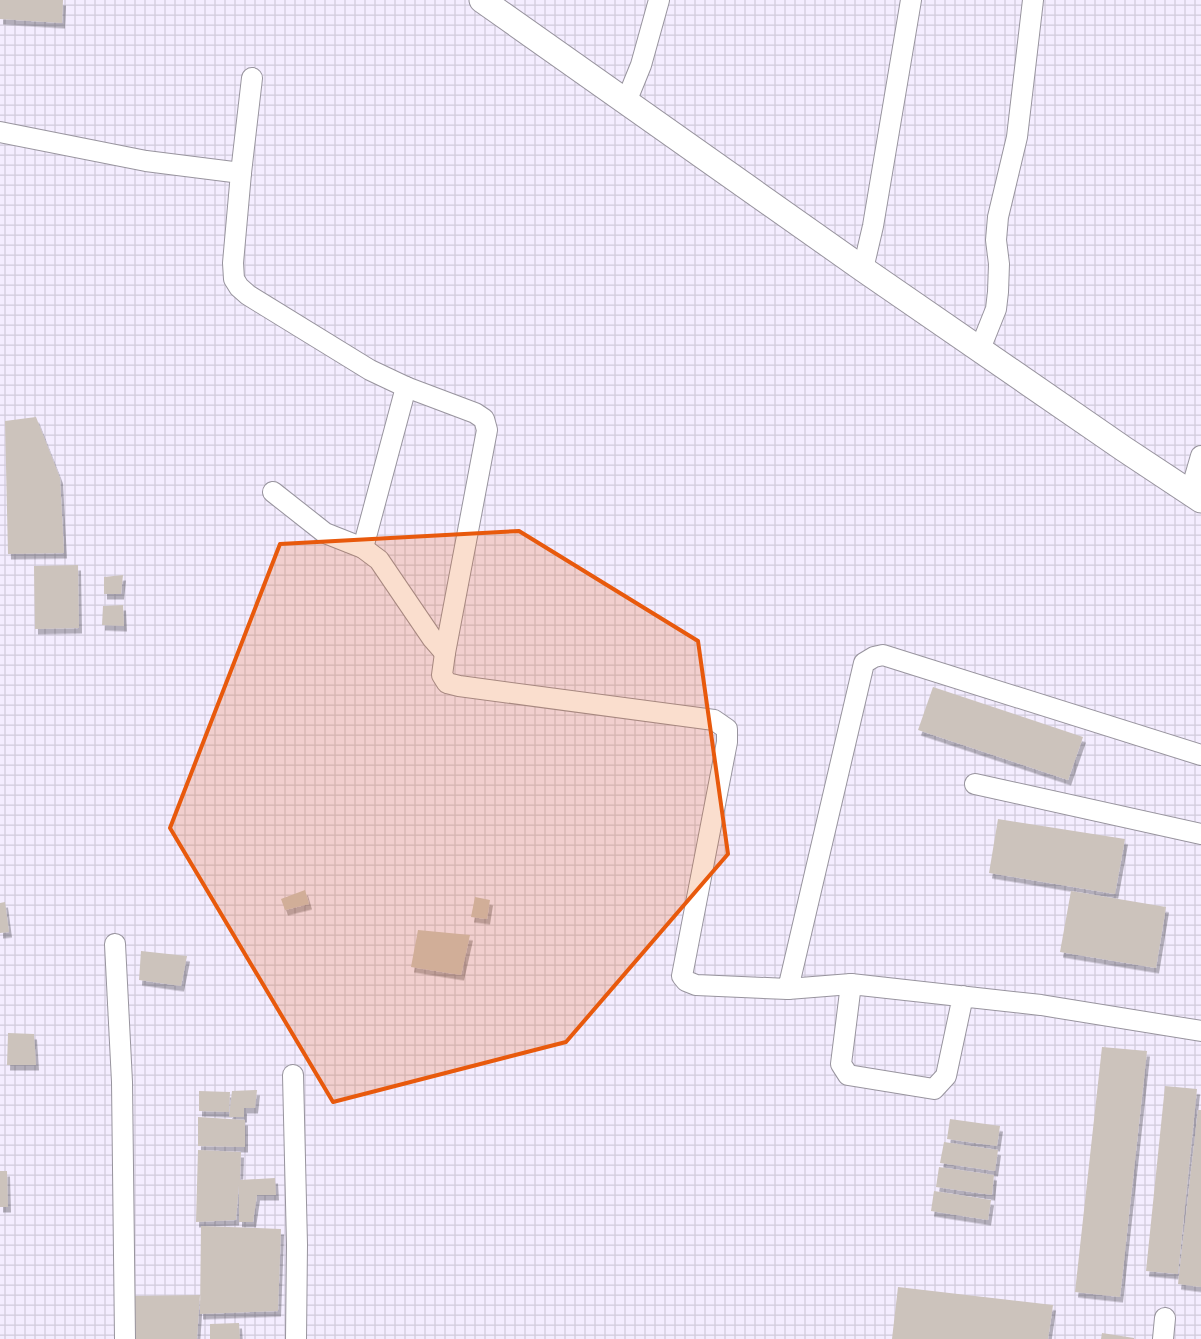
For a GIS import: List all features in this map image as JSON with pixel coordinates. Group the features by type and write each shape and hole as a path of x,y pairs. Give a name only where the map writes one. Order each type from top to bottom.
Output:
{"main road":[{"path":"482,0 863,269 1196,497"}],"street":[{"path":"626,102 641,65 659,0"},
{"path":"863,269 873,226 911,0"},
{"path":"980,349 996,310 999,264 996,240 998,217 1017,137 1033,0"},
{"path":"252,78 240,173 233,263 234,279 239,287 248,295 370,370 406,388 475,413 484,419 487,430 445,653 442,675 447,683 714,720 727,729 727,742 682,976 686,981 696,985 788,989 852,984 1041,1005 1201,1031"},
{"path":"0,132 146,161 240,173"},
{"path":"364,548 406,388"},
{"path":"1196,497 1201,456"},
{"path":"273,492 325,533 364,548 379,560 432,638 445,653"},
{"path":"788,989 864,663 874,657 883,655 1201,755"},
{"path":"976,784 1201,834"},
{"path":"115,944 122,1082 125,1339"},
{"path":"852,984 840,1064 848,1075 934,1089 946,1076 963,996"},
{"path":"292,1075 298,1245 296,1339"},
{"path":"1163,1339 1165,1318"}],"highlighted area":[{"path":"519,531 698,641 728,854 566,1042 333,1102 170,828 280,544"}],"shaded area":[{"path":"0,0 1201,0 1201,1339 0,1339"}],"building":[{"path":"0,0 63,0 62,23 0,19"},
{"path":"36,417 60,478 64,553 8,554 5,421"},
{"path":"78,565 79,628 35,629 34,566"},
{"path":"123,575 121,594 104,594 104,577"},
{"path":"123,605 124,626 102,625 103,606"},
{"path":"933,687 1083,737 1068,780 918,730"},
{"path":"998,819 1125,839 1115,894 989,873"},
{"path":"305,890 309,904 285,910 281,899"},
{"path":"1071,891 1166,907 1156,968 1060,952"},
{"path":"475,897 490,900 487,919 471,917"},
{"path":"5,902 9,932 0,933 0,903"},
{"path":"418,930 470,935 461,975 411,967"},
{"path":"141,951 187,956 181,986 139,980"},
{"path":"8,1033 34,1034 36,1065 7,1065"},
{"path":"1102,1047 1147,1051 1120,1297 1075,1292"},
{"path":"1165,1086 1197,1089 1178,1274 1146,1271"},
{"path":"257,1090 255,1108 244,1108 244,1117 229,1117 232,1091"},
{"path":"199,1091 230,1092 229,1112 199,1111"},
{"path":"1198,1110 1201,1110 1201,1287 1178,1284"},
{"path":"198,1117 245,1120 245,1147 198,1146"},
{"path":"950,1119 1000,1126 997,1146 947,1139"},
{"path":"944,1142 998,1150 995,1171 940,1163"},
{"path":"198,1150 241,1152 240,1180 275,1178 276,1195 257,1195 253,1222 239,1222 239,1185 236,1220 196,1222"},
{"path":"939,1167 994,1175 992,1195 936,1187"},
{"path":"0,1171 7,1171 8,1207 0,1207"},
{"path":"934,1191 991,1200 988,1220 931,1211"},
{"path":"201,1226 281,1229 278,1311 200,1314"},
{"path":"898,1287 1053,1305 1048,1339 892,1339"},
{"path":"200,1295 197,1339 128,1339 129,1296"},
{"path":"239,1323 240,1339 210,1339 210,1324"},
{"path":"1102,1333 1134,1338 1134,1339 1101,1339"}]}
